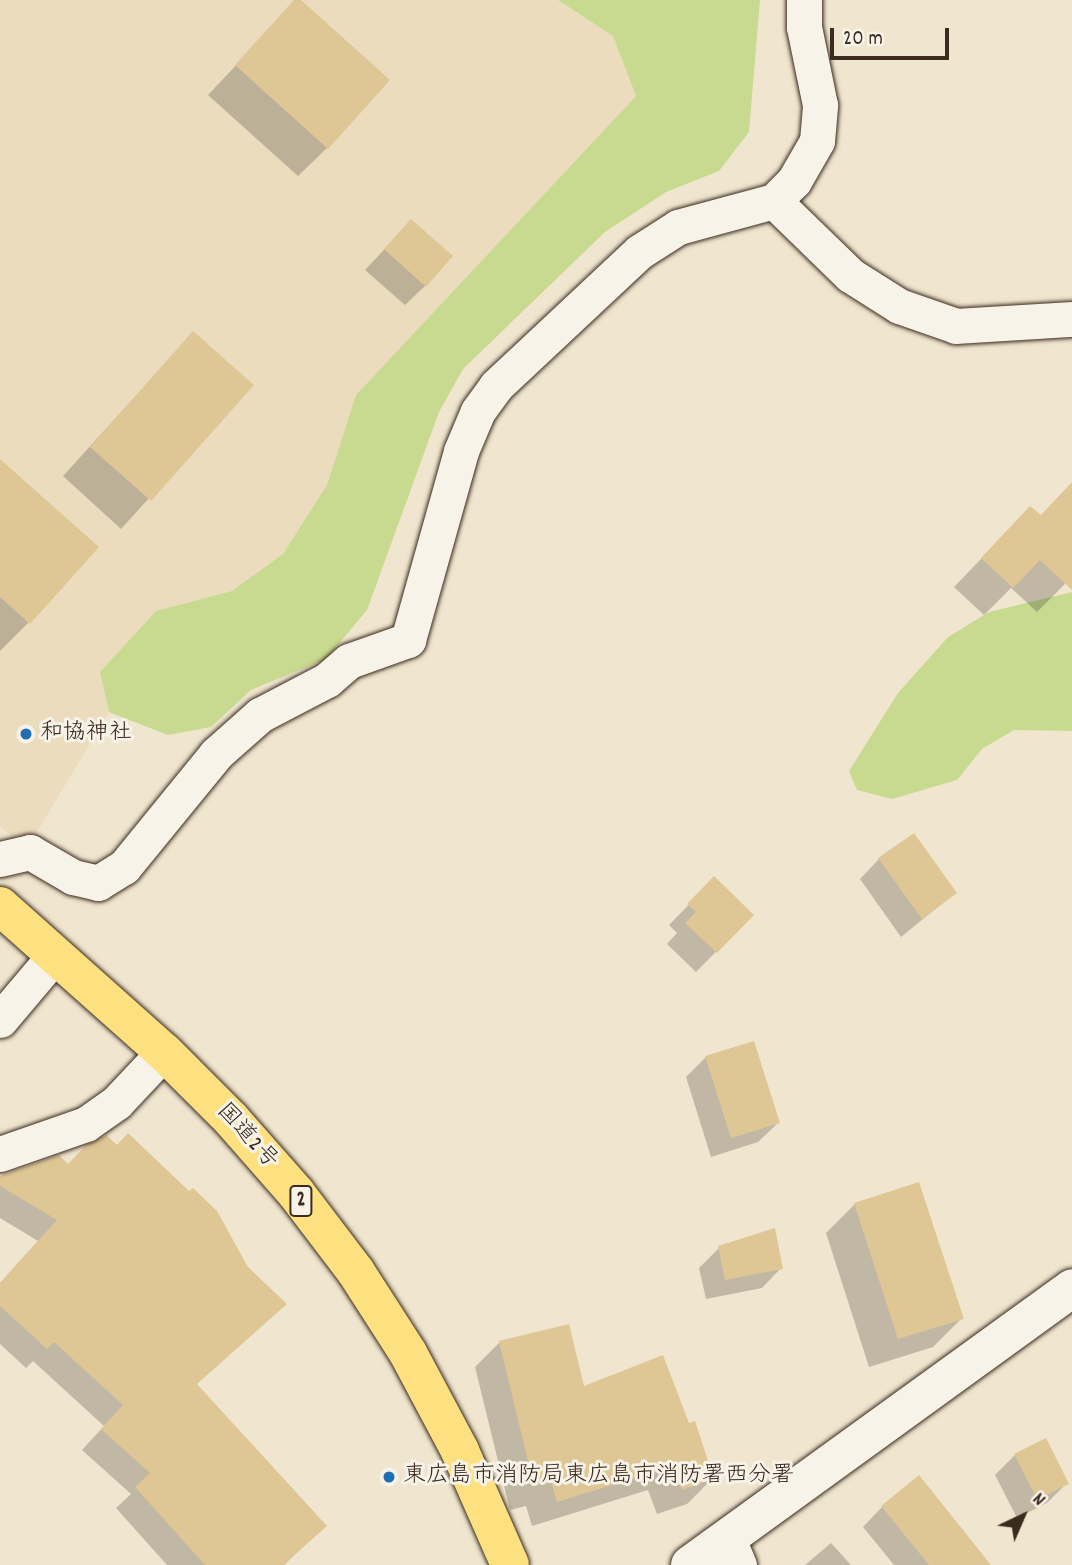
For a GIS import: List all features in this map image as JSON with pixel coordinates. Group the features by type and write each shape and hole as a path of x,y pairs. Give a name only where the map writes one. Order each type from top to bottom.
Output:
{"highway":[{"name":"国道2号","path":"0,906 164,1052 247,1137 356,1272 408,1353 460,1451 510,1565"}],"street":[{"path":"0,859 30,852 73,877 99,883 124,867 215,754 260,715 327,680 349,661 408,640 461,452 478,411 496,386 639,251 678,227 774,201 794,181 817,141 820,105 804,27 804,0"},
{"path":"774,201 850,275 899,306 956,326 1072,320"},
{"path":"0,1020 55,956"},
{"path":"0,1154 86,1124 117,1102 164,1052"},
{"path":"690,1565 734,1552 1072,1288"}],"shaded area":[{"path":"0,0 558,0 613,36 636,96 356,395 327,485 283,554 232,591 156,611 100,672 109,712 34,837 11,836 0,826"}],"green space":[{"path":"558,0 760,0 749,132 719,171 666,192 605,232 463,369 439,412 367,610 326,659 251,690 211,727 168,735 109,712 100,672 156,611 232,591 283,554 327,485 356,395 636,96 613,36"},
{"path":"1072,592 1072,731 1014,730 982,749 957,780 892,799 857,790 849,771 898,693 948,637 989,612"}],"building":[{"path":"294,0 301,0 390,80 328,149 235,65"},
{"path":"411,219 453,256 426,287 384,249"},
{"path":"193,331 254,385 151,501 90,447"},
{"path":"0,459 99,547 30,624 0,597"},
{"path":"1072,482 1072,590 1040,560 1013,588 981,558 1030,506 1041,515"},
{"path":"914,833 957,893 922,919 878,858"},
{"path":"714,876 754,915 717,953 685,923 696,912 687,904"},
{"path":"754,1041 780,1123 731,1138 705,1056"},
{"path":"128,1133 189,1191 193,1188 217,1211 248,1267 287,1304 197,1384 327,1526 283,1565 205,1565 135,1487 150,1473 101,1429 123,1405 54,1342 47,1349 0,1306 0,1283 57,1220 0,1186 0,1176 59,1155 68,1164 86,1145 106,1135 117,1145"},
{"path":"919,1182 964,1319 898,1339 854,1203"},
{"path":"775,1228 783,1269 725,1280 718,1246"},
{"path":"569,1324 584,1386 663,1355 689,1423 695,1421 714,1479 682,1490 673,1466 557,1502 551,1482 534,1486 499,1341"},
{"path":"1046,1438 1069,1484 1037,1499 1014,1454"},
{"path":"919,1475 991,1565 929,1565 881,1506"}],"place":[{"name":"和協神社","path":"26,734"},
{"name":"東広島市消防局東広島市消防署西分署","path":"389,1477"}]}
